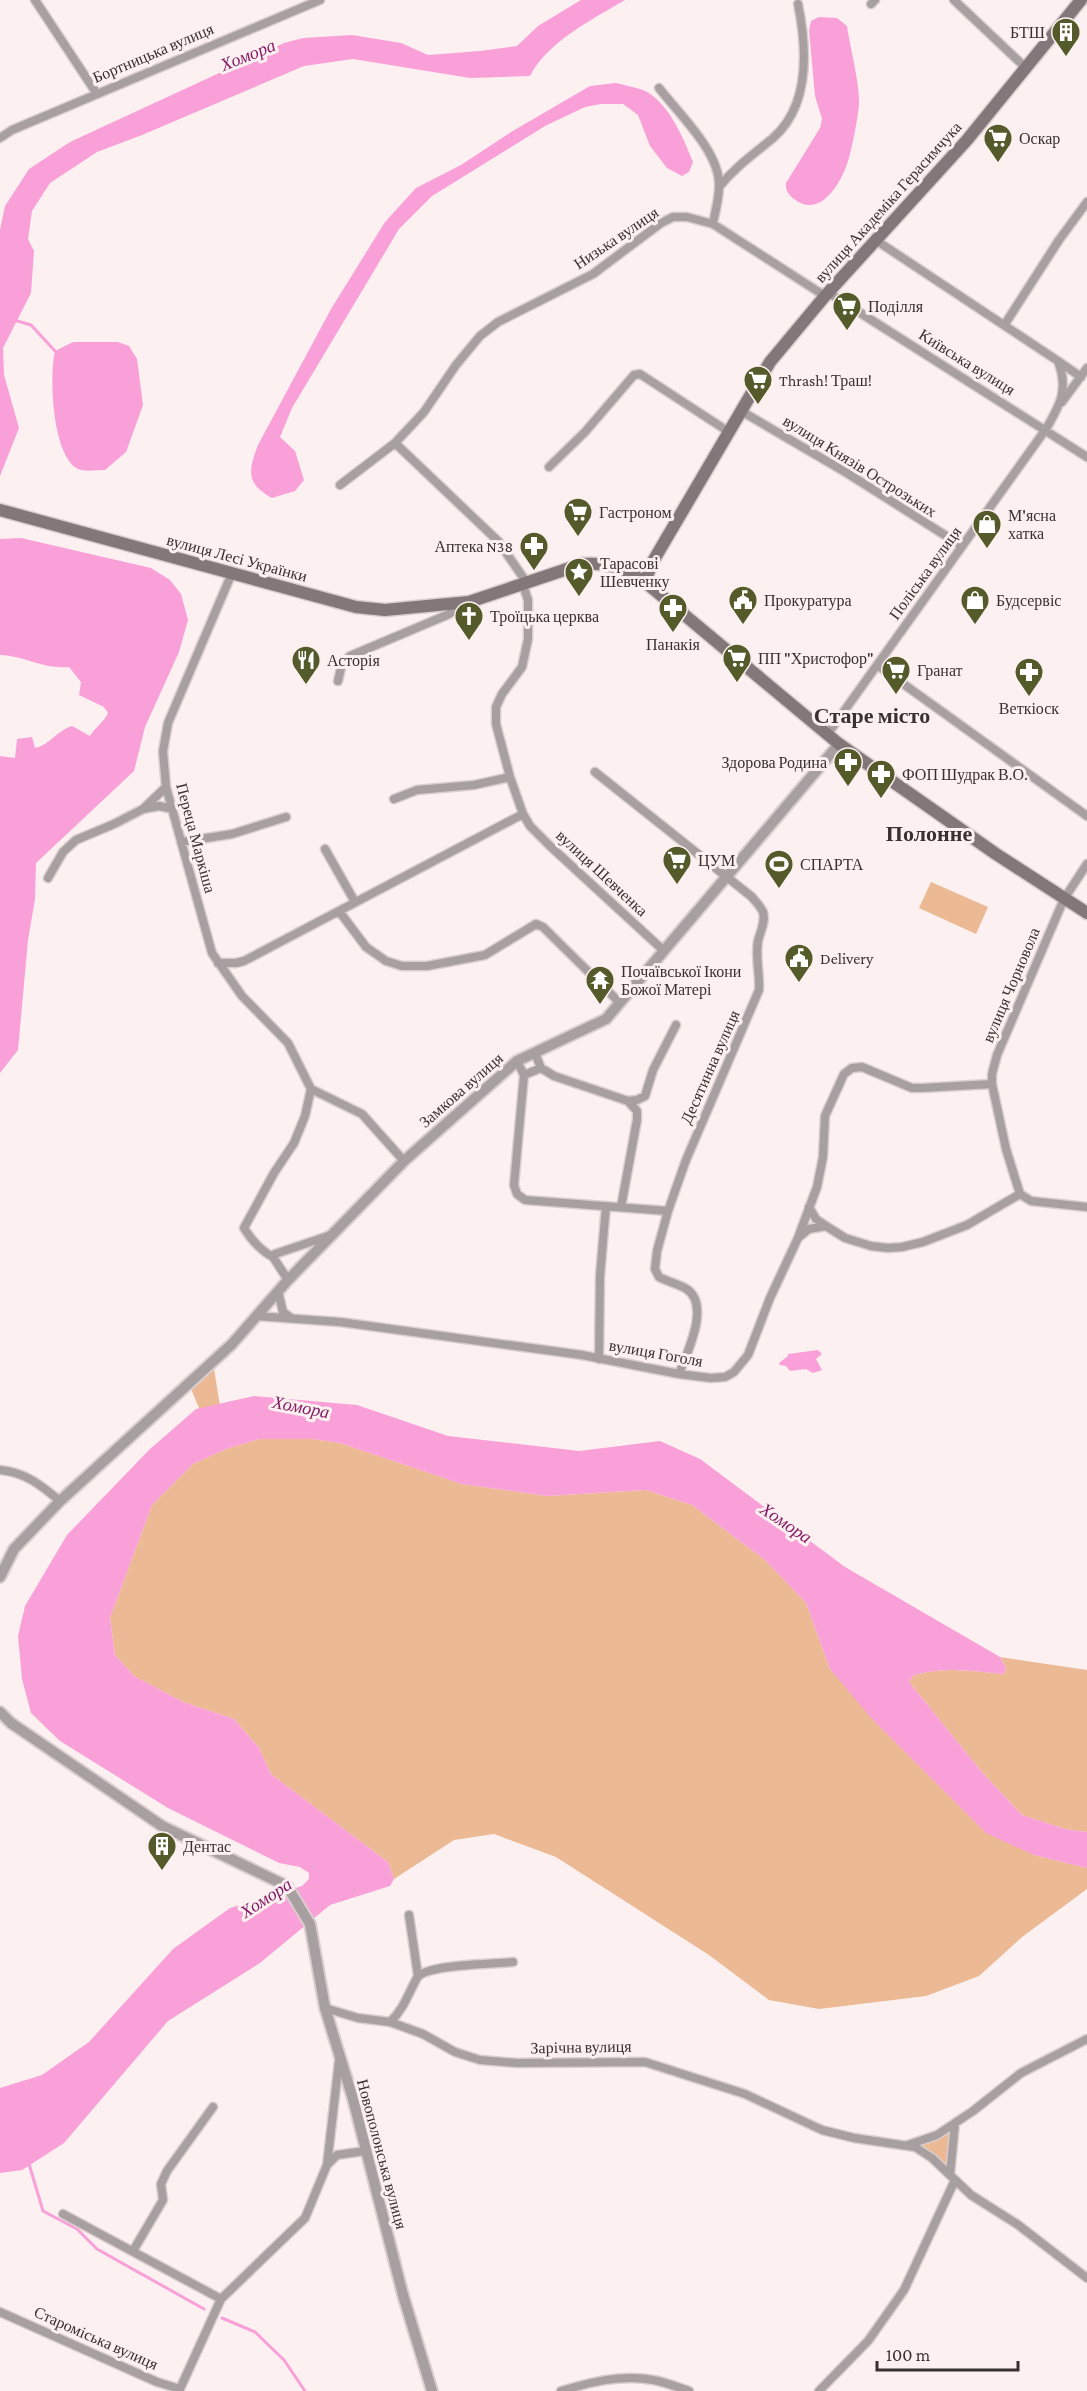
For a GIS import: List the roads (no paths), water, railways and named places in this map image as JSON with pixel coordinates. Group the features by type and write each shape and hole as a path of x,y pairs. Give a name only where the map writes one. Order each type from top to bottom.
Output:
{"main road":[{"name":"вулиця Академіка Герасимчука","path":"645,582 652,563 770,362 1027,69 1081,0"},
{"name":"вулиця Лесі Українки","path":"0,510 356,608 385,610 469,602 571,567 595,563 621,568 645,582 839,744 1087,913"}],"street":[{"path":"35,0 97,94"},
{"name":"Бортницька вулиця","path":"0,138 12,130 320,0"},
{"path":"954,0 1027,69"},
{"path":"720,187 733,170 775,136 791,115 802,87 805,53 798,4"},
{"path":"659,88 711,154 718,171 720,187 713,224"},
{"path":"0,126 12,130"},
{"path":"1005,324 1059,240 1087,202"},
{"name":"Низька вулиця","path":"340,485 395,443 424,411 456,365 480,336 498,322 592,274 660,223 673,217 687,217 713,224 827,295"},
{"path":"877,241 1005,324 1080,377"},
{"name":"Київська вулиця","path":"827,295 1046,429 1087,458"},
{"path":"1058,361 1063,388 1062,402"},
{"path":"1062,402 1087,368"},
{"path":"549,467 585,432 634,375 640,375 729,432"},
{"name":"Поліська вулиця","path":"827,735 1046,429 1062,402"},
{"name":"вулиця Князів Острозьких","path":"741,411 847,473 962,546"},
{"path":"395,443 498,541 524,584"},
{"name":"Переца Маркіша","path":"232,573 168,723 163,751 166,787 212,952 242,996 288,1043 311,1089"},
{"name":"вулиця Шевченка","path":"524,584 528,600 528,639 522,667 502,693 496,707 496,724 510,777 523,814 530,826 550,846 664,951"},
{"name":"вулиця Лесі Українки","path":"338,681 342,664 350,656 447,615 469,602"},
{"path":"877,665 1087,816"},
{"name":"Замкова вулиця","path":"0,1577 14,1549 60,1501 232,1344 288,1280 404,1161 517,1061 606,1019 839,744"},
{"path":"595,772 727,877"},
{"path":"394,799 417,790 474,785 510,777"},
{"path":"48,878 63,852 76,840 143,809 166,787"},
{"path":"143,809 159,806 173,809"},
{"path":"218,963 240,962 523,814"},
{"path":"181,842 232,834 286,817"},
{"path":"325,849 355,902"},
{"name":"вулиця Чорновола","path":"1020,1194 1006,1149 992,1084 992,1074 997,1055 1064,899 1087,864"},
{"name":"Десятинна вулиця","path":"679,1374 693,1333 698,1306 694,1296 686,1288 659,1277 655,1269 657,1251 686,1160 759,990 757,959 758,940 764,920 763,910 752,897 727,877"},
{"path":"339,911 366,947 386,961 402,966 427,966 485,955 536,924 543,927 620,1004"},
{"path":"229,979 240,962"},
{"path":"621,1207 637,1120 653,1070 676,1025"},
{"path":"535,1053 541,1068 554,1076 628,1101 645,1096"},
{"path":"517,1061 524,1076 514,1185 517,1194 525,1200 668,1211"},
{"path":"798,1238 817,1187 823,1156 825,1116 844,1074 852,1068 862,1066 912,1088 992,1084"},
{"path":"524,1076 541,1068"},
{"path":"288,1280 273,1257 252,1240 244,1228 294,1143 305,1116 311,1089 362,1114 404,1161"},
{"path":"628,1101 637,1111 637,1120"},
{"path":"809,1207 816,1219 845,1238 871,1246 888,1248 923,1242 966,1225 1020,1194 1031,1201 1087,1207"},
{"path":"599,1359 600,1276 606,1206"},
{"path":"798,1238 809,1229 826,1226"},
{"path":"273,1257 334,1234"},
{"name":"вулиця Гоголя","path":"256,1316 340,1322 599,1359 679,1374 711,1378 725,1377 739,1367 748,1355 770,1298 798,1238"},
{"path":"278,1291 283,1312 291,1319"},
{"path":"0,1470 10,1471 35,1481 60,1501"},
{"name":"Новополонська вулиця","path":"0,1712 11,1724 162,1826 287,1886 310,1924 325,2008 353,2099 365,2151 432,2391"},
{"path":"409,1916 418,1976"},
{"path":"390,2022 406,2003 418,1976 425,1971 457,1965 474,1966 513,1962"},
{"name":"Зарічна вулиця","path":"325,2008 358,2018 390,2022 423,2034 455,2052 480,2060 517,2063 645,2062 745,2094 822,2130 905,2146"},
{"path":"179,2390 221,2299 305,2218 327,2165 339,2057 333,2035"},
{"path":"905,2146 937,2134 1021,2073 1087,2039"},
{"path":"133,2251 163,2200 161,2184 167,2171 213,2107"},
{"path":"819,2391 868,2341 904,2290 953,2177 955,2123"},
{"path":"905,2146 915,2147 971,2194 1017,2224 1087,2278"},
{"path":"327,2165 338,2155 365,2151"},
{"path":"63,2214 221,2299"},
{"name":"Староміська вулиця","path":"0,2312 179,2390"},
{"path":"561,2391 600,2380 631,2379 653,2380 689,2391"}],"water":[{"path":"581,0 625,0 585,23 559,42 548,52 530,76 470,78 353,59 304,66 97,152 50,183 32,211 28,239 34,251 31,293 3,348 4,375 19,428 0,476 0,230 5,206 29,169 70,142 284,43 303,38 352,35 401,43 428,55 517,46 538,26"},
{"path":"819,17 837,18 847,26 859,104 848,161 838,184 826,198 811,205 794,199 788,192 786,183 820,128 822,119 815,96 809,30 811,21"},
{"path":"616,83 643,90 660,102 674,121 693,162 689,172 682,176 667,168 650,146 638,115 623,104 601,104 585,107 545,126 432,196 399,229 292,408 280,437 295,451 304,480 295,491 272,498 257,487 251,470 258,445 331,309 385,222 416,188 461,165 511,132 590,86"},
{"path":"73,342 118,342 129,346 137,359 143,405 126,452 105,470 78,469 69,461 58,433 54,415 53,363 55,351"},
{"path":"21,538 151,568 170,580 181,594 188,620 179,652 145,727 134,771 36,863 35,899 28,940 18,1050 0,1073 0,756 15,758 17,739 32,737 35,748 72,726 90,736 108,713 104,707 79,695 81,682 69,667 50,666 0,655 0,539"},
{"path":"818,1350 822,1354 816,1359 822,1370 813,1373 806,1369 790,1371 779,1363 788,1354"},
{"name":"Хомора","path":"254,1396 357,1405 448,1436 579,1451 660,1441 700,1459 845,1567 1000,1657 1006,1668 1004,1674 959,1670 925,1672 914,1675 909,1682 981,1771 1022,1815 1065,1829 1087,1832 1087,1868 1034,1855 986,1833 872,1719 830,1669 806,1603 765,1560 692,1505 646,1490 547,1496 462,1484 340,1443 313,1439 259,1439 226,1449 193,1464 152,1505 110,1618 115,1655 134,1676 183,1702 234,1719 259,1748 271,1774 388,1862 394,1879 390,1886 330,1905 260,1963 168,2021 64,2143 22,2170 0,2173 0,2088 42,2075 89,2042 173,1949 230,1908 302,1886 309,1879 309,1873 300,1867 279,1863 168,1808 60,1741 31,1713 22,1679 18,1636 25,1606 67,1535 149,1450 196,1409"}],"waterway":[{"path":"14,320 31,325 55,351"},
{"path":"29,2164 43,2211 77,2229 97,2249 204,2309"},
{"path":"222,2318 255,2332 284,2360 305,2391"}],"place":[{"name":"БТШ","path":"1066,58"},
{"name":"Оскар","path":"998,164"},
{"name":"Поділля","path":"847,332"},
{"name":"Thrash! Траш!","path":"758,406"},
{"name":"Гастроном","path":"578,538"},
{"name":"М'ясна хатка","path":"987,550"},
{"name":"Аптека N38","path":"534,572"},
{"name":"Тарасові Шевченку","path":"579,598"},
{"name":"Прокуратура","path":"743,626"},
{"name":"Будсервіс","path":"975,626"},
{"name":"Панакія","path":"673,634"},
{"name":"Троїцька церква","path":"469,642"},
{"name":"ПП \"Христофор\"","path":"737,684"},
{"name":"Асторія","path":"306,686"},
{"name":"Гранат","path":"896,696"},
{"name":"Веткіоск","path":"1029,698"},
{"name":"Здорова Родина","path":"848,788"},
{"name":"ФОП Шудрак В.О.","path":"881,800"},
{"name":"ЦУМ","path":"677,886"},
{"name":"СПАРТА","path":"779,890"},
{"name":"Delivery","path":"799,984"},
{"name":"Почаївської Ікони Божої Матері","path":"600,1006"},
{"name":"Дентас","path":"162,1872"}],"district":[{"name":"Старе місто","path":"872,715"},
{"name":"Полонне","path":"929,833"}]}
